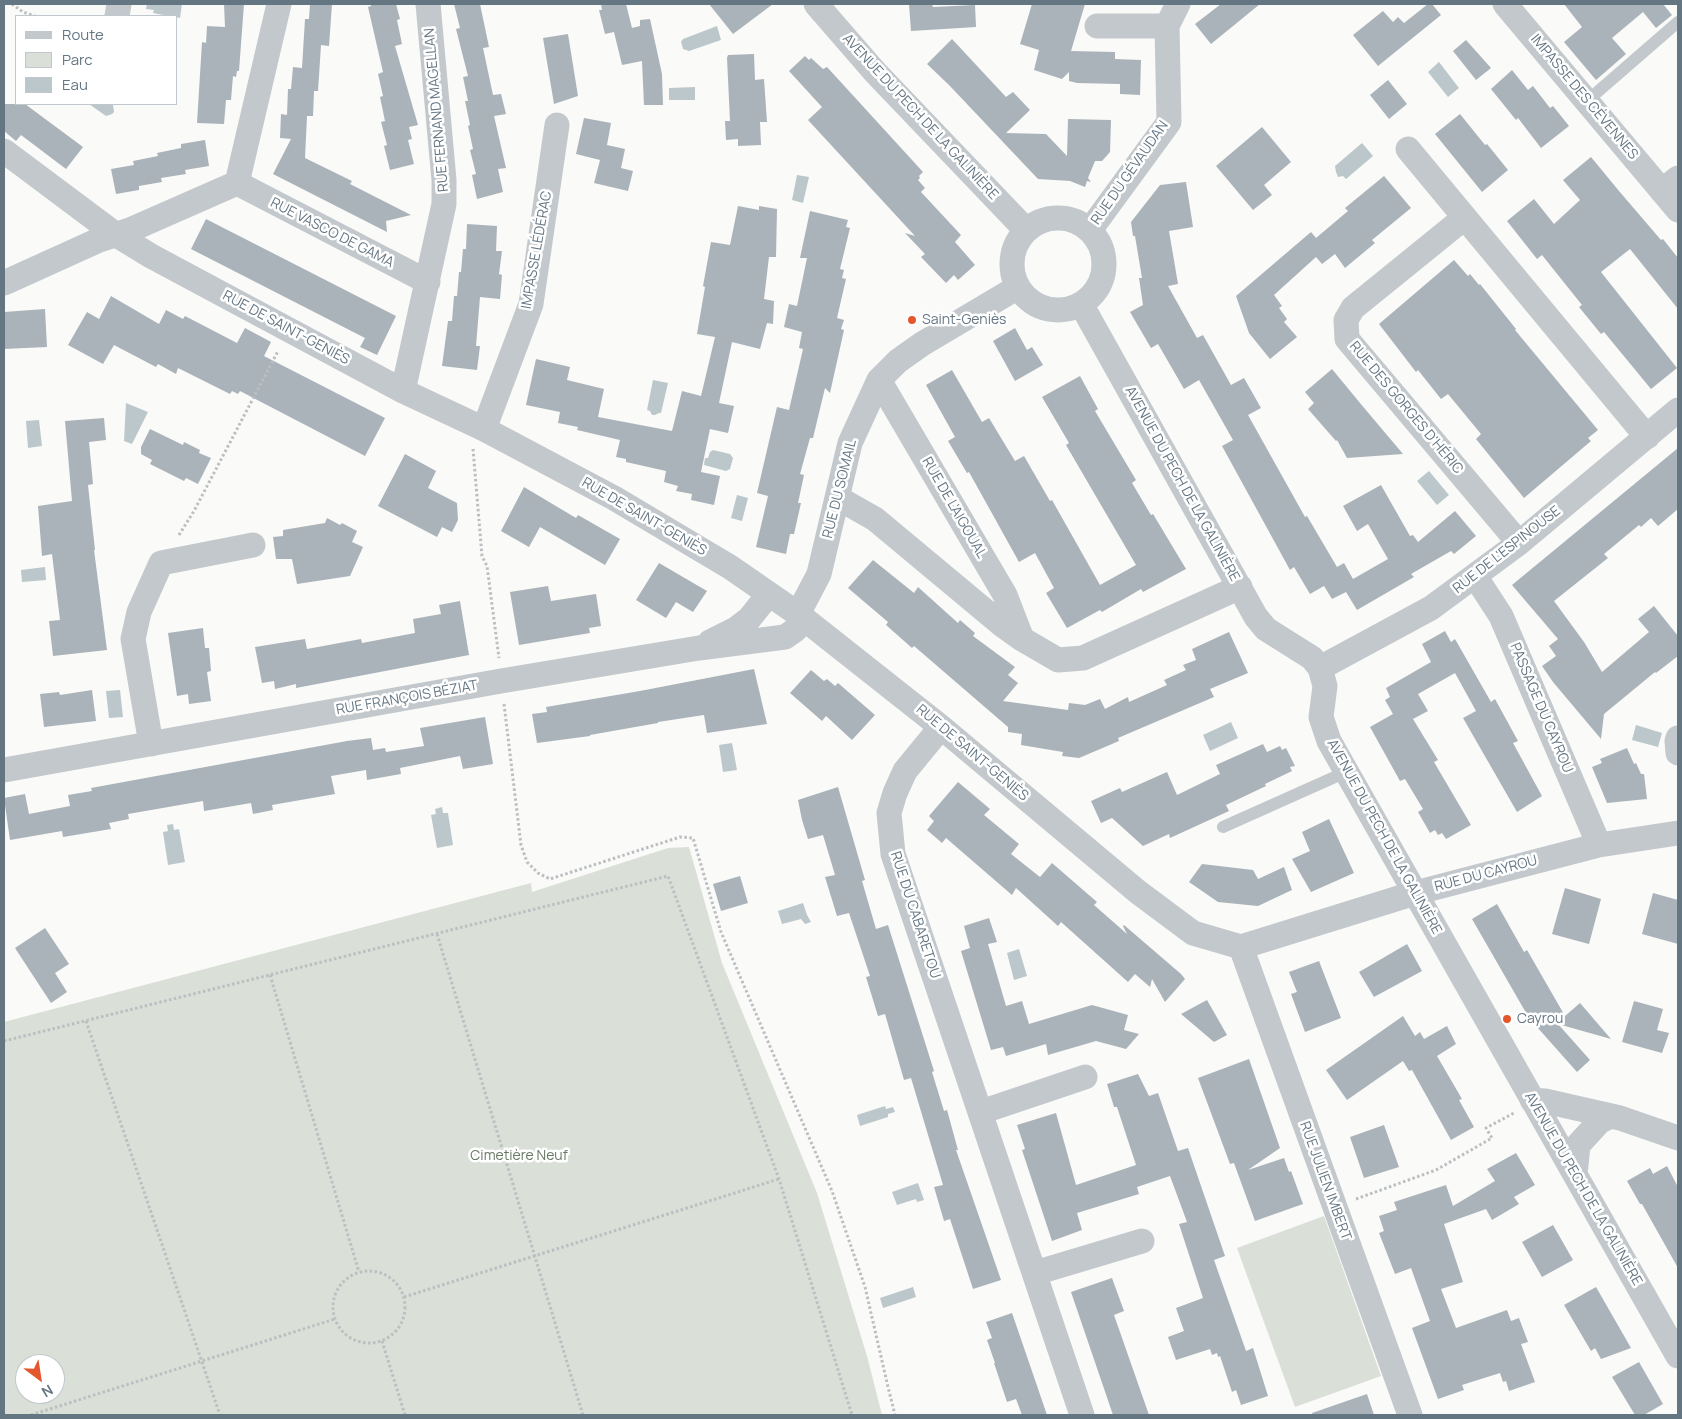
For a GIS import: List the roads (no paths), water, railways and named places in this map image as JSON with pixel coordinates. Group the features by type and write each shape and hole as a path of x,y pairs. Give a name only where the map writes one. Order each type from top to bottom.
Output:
{"street":[{"path":"4,283 115,234 130,230 237,184 279,4"},
{"name":"RUE FERNAND MAGELLAN","path":"403,391 444,204 444,180 428,4"},
{"name":"AVENUE DU PECH DE LA GALINIÈRE","path":"816,4 875,72 1026,230"},
{"name":"IMPASSE DES CÉVENNES","path":"1505,4 1587,101 1670,184 1678,210"},
{"name":"RUE DU GÉVAUDAN","path":"1090,230 1169,122 1173,15 1097,26"},
{"name":"IMPASSE LÉDÉRAC","path":"479,426 530,304 557,124"},
{"path":"1408,149 1647,437"},
{"name":"RUE DE SAINT-GENIÈS","path":"4,151 115,234 151,256 403,391 479,426 614,498 730,567 801,616 941,727 1138,892 1193,933 1241,947"},
{"name":"RUE VASCO DE GAMA","path":"237,184 428,282"},
{"path":"1051,218 1066,218 1079,222 1090,230 1099,242 1104,255 1104,270 1100,284 1092,296 1081,304 1067,310 1053,310 1039,306 1026,298 1018,287 1012,273 1012,257 1016,242 1026,230 1038,222 1051,218"},
{"name":"RUE DES GORGES D'HÉRIC","path":"1464,218 1353,308 1346,320 1347,339 1519,543"},
{"name":"RUE DU SOMAIL","path":"801,616 818,574 838,498 850,442 879,380 898,361 922,344 1018,287"},
{"name":"AVENUE DU PECH DE LA GALINIÈRE","path":"1081,304 1256,617 1266,629 1312,658 1320,668 1325,686 1322,717 1329,741 1678,1356"},
{"name":"RUE DE L'AIGOUAL","path":"879,380 1005,596 1022,639"},
{"name":"RUE DE L'ESPINOUSE","path":"1320,668 1431,608 1519,543 1678,410"},
{"path":"838,498 875,519 1001,624 1058,660 1082,658 1240,587"},
{"path":"151,744 133,639 139,612 161,563 252,545"},
{"name":"PASSAGE DU CAYROU","path":"1475,576 1501,616 1599,845"},
{"path":"698,648 736,629 749,618 770,594"},
{"name":"RUE FRANÇOIS BÉZIAT","path":"4,770 502,681 698,648 785,637 795,630 801,616"},
{"name":"RUE DU CABARETOU","path":"941,727 905,771 895,793 889,813 893,854 1082,1415"},
{"path":"1678,738 1678,754"},
{"name":"RUE DU CAYROU","path":"1241,947 1415,893 1599,845 1678,833"},
{"name":"RUE JULIEN IMBERT","path":"1241,947 1410,1415"},
{"path":"981,1112 1085,1077"},
{"path":"1532,1101 1545,1100 1611,1116 1678,1138"},
{"path":"1575,1175 1578,1145 1600,1121 1611,1116"},
{"path":"1034,1273 1142,1241"}],"lane":[{"path":"1587,101 1678,22"},
{"path":"1223,827 1346,772"}],"water":[{"path":"147,4 182,4 180,18 178,15 153,13 154,10 146,9"},
{"path":"717,26 721,40 689,51 683,49 681,42 683,39"},
{"path":"1439,62 1459,88 1448,97 1428,72"},
{"path":"695,87 695,100 669,100 669,88"},
{"path":"90,105 113,105 114,112 106,116"},
{"path":"1362,143 1373,156 1346,179 1343,176 1338,177 1335,166"},
{"path":"797,175 809,177 803,203 792,200"},
{"path":"653,380 668,383 661,413 655,415 652,415 647,410"},
{"path":"126,403 148,412 132,444 124,441"},
{"path":"39,420 42,446 28,448 26,421"},
{"path":"713,450 730,454 733,458 730,469 726,471 704,465 705,458 708,458"},
{"path":"1429,471 1449,495 1437,505 1417,481"},
{"path":"737,495 748,498 742,521 731,518"},
{"path":"45,567 46,580 22,582 21,570"},
{"path":"120,690 123,717 109,718 106,691"},
{"path":"1231,722 1238,738 1210,751 1203,735"},
{"path":"1636,725 1662,733 1658,747 1632,740"},
{"path":"732,743 737,770 723,772 719,745"},
{"path":"442,807 443,813 448,813 453,845 437,848 431,815 436,814 435,809"},
{"path":"173,824 174,830 179,829 185,862 168,865 163,832 168,831 167,825"},
{"path":"803,903 811,922 805,924 801,919 782,924 778,911"},
{"path":"1019,949 1027,976 1014,980 1007,953"},
{"path":"885,1106 886,1109 893,1107 895,1112 888,1114 888,1117 860,1126 857,1115"},
{"path":"918,1183 924,1200 917,1202 916,1199 897,1205 892,1192"},
{"path":"913,1287 916,1297 883,1308 880,1298"}],"place":[{"name":"Saint-Geniès","path":"912,320"},
{"name":"Cayrou","path":"1507,1019"}],"park label":[{"name":"Cimetière Neuf","path":"519,1156"}]}
